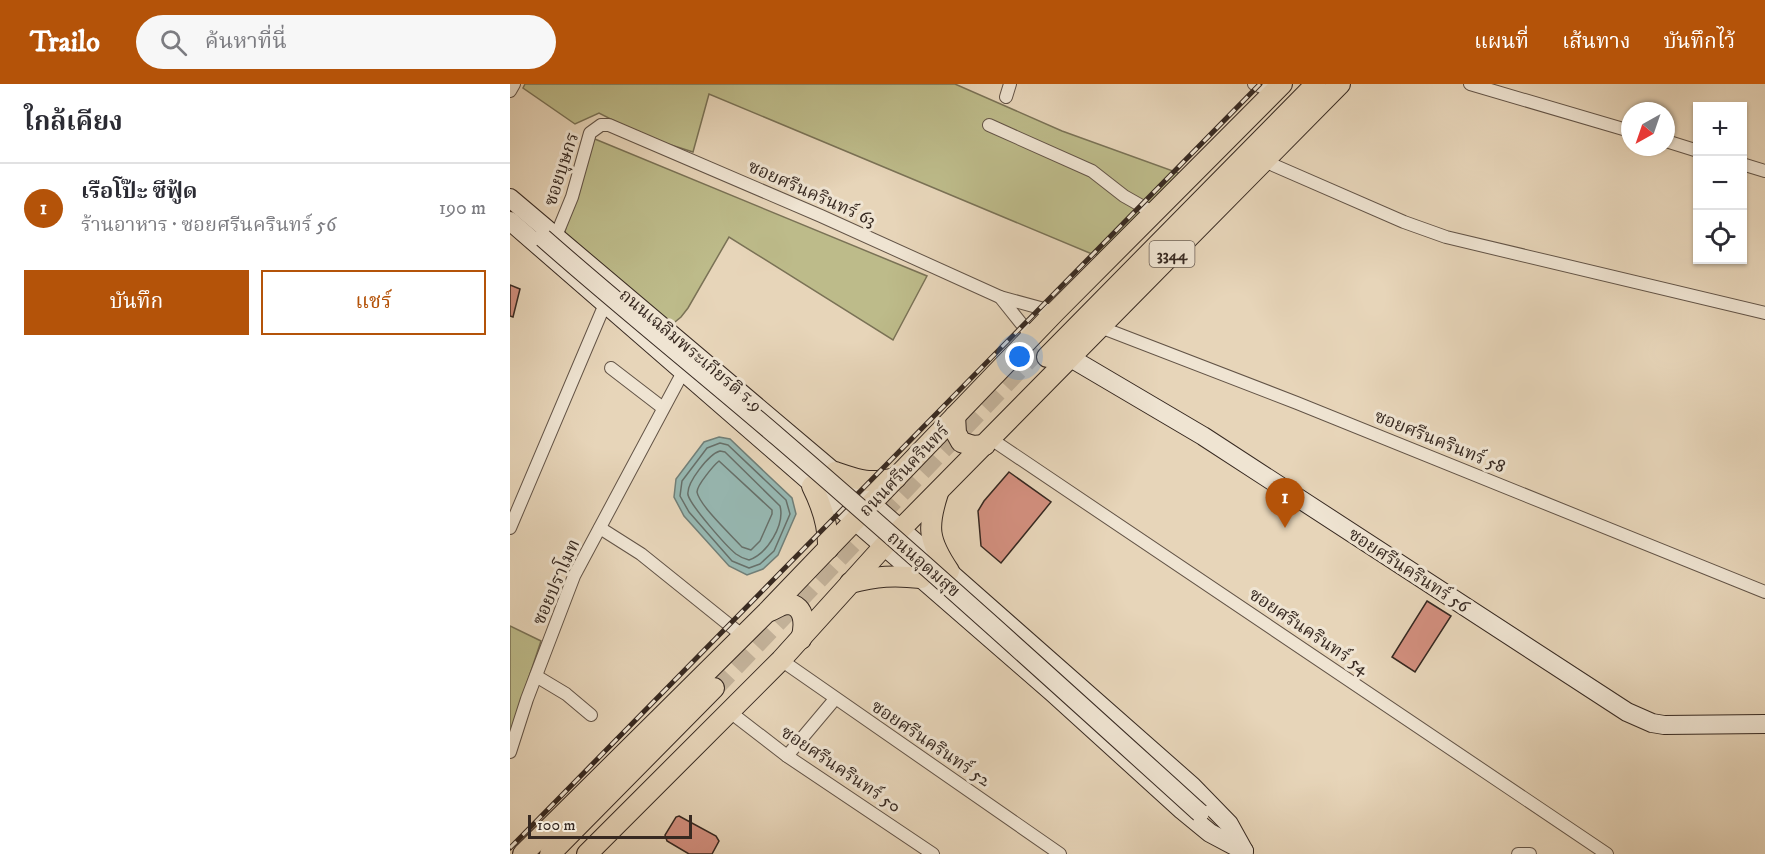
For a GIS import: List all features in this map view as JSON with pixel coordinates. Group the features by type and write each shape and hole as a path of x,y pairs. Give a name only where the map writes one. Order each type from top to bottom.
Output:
{"main road":[{"name":"ถนนศรีนครินทร์","path":"1039,347 1300,84"},
{"name":"ถนนศรีนครินทร์","path":"524,854 767,612 974,397 1039,347 1316,84"},
{"name":"3344","path":"993,436 1340,84"},
{"name":"ถนนศรีนครินทร์","path":"1039,347 1056,312 1278,88"},
{"name":"ถนนเฉลิมพระเกียรติ ร.9","path":"510,198 550,237"},
{"name":"ถนนเฉลิมพระเกียรติ ร.9","path":"510,209 550,237 872,504"},
{"name":"ถนนเฉลิมพระเกียรติ ร.9","path":"510,221 855,522"},
{"name":"ถนนอุดมสุข","path":"550,237 614,300 777,436 924,564 1246,852"},
{"name":"ซอยศรีนครินทร์ 56","path":"1069,357 1203,436 1628,712 1652,723 1765,724"},
{"path":"955,416 956,433 961,442 967,445 993,436"},
{"path":"550,854 723,699 781,660 884,546 993,436"},
{"path":"779,456 790,460 800,458 801,448 795,438"},
{"path":"835,472 862,482 896,478"},
{"path":"812,486 823,507 828,549"},
{"path":"938,493 932,512 930,531 940,557 949,571"},
{"name":"ถนนอุดมสุข","path":"872,504 1192,786 1229,824 1246,852"},
{"name":"ถนนอุดมสุข","path":"855,522 1210,833 1246,852"},
{"path":"850,583 885,576 921,578"},
{"path":"767,612 786,604 794,606 801,612 805,621 801,639"},
{"path":"1005,652 1002,639 1005,634 1011,632 1021,634"},
{"path":"567,854 723,699"},
{"path":"587,854 723,699"}],"street":[{"path":"510,91 514,84"},
{"path":"1006,97 1010,84"},
{"path":"1254,84 1278,88"},
{"path":"1470,84 1621,128"},
{"name":"ซอยศรีนครินทร์ 63","path":"609,124 1000,297 1056,312"},
{"name":"ซอยบุษกร","path":"550,237 572,197 590,133 601,125 609,124"},
{"path":"989,124 1092,171 1124,196 1154,213"},
{"path":"1675,144 1693,149"},
{"path":"1264,161 1404,222 1446,237 1765,313"},
{"path":"1747,165 1765,171"},
{"name":"ซอยศรีนครินทร์ 63","path":"1000,297 1039,347"},
{"path":"510,528 605,304"},
{"name":"ซอยศรีนครินทร์ 58","path":"1100,327 1297,403 1765,592"},
{"path":"611,368 663,408"},
{"name":"ซอยปราโมท","path":"510,752 574,576 683,372"},
{"name":"ซอยศรีนครินทร์ 54","path":"993,436 1607,854"},
{"path":"600,528 641,554 743,636"},
{"name":"ซอยศรีนครินทร์ 52","path":"781,660 1060,854"},
{"path":"536,676 574,700 591,716"},
{"name":"ซอยศรีนครินทร์ 50","path":"723,699 787,756 933,854"},
{"path":"787,756 835,699"},
{"path":"1518,854 1530,854"}],"shaded area":[{"path":"525,84 955,84 1062,131 1184,175 1100,255 1092,254 709,94 693,152 646,137 599,113 575,124 523,88"},
{"path":"590,137 927,276 893,340 729,237 688,308 670,326 564,235"},
{"path":"510,626 541,641 510,734"}],"water":[{"path":"719,437 730,439 792,498 796,514 778,555 763,569 747,575 729,566 684,516 674,497 676,479 704,442"}],"building":[{"path":"510,285 520,289 513,317 510,316"},
{"path":"1009,472 1051,502 1001,563 981,546 978,511"},
{"path":"1427,601 1451,616 1415,672 1392,657"},
{"path":"679,816 716,836 719,841 712,854 689,854 667,841 665,835 676,817"}],"tunnel":[{"path":"714,688 1038,349"}],"railway":[{"path":"510,848 1260,84"}],"place":[{"name":"เรือโป๊ะ ซีฟู้ด","path":"1285,528"}]}
